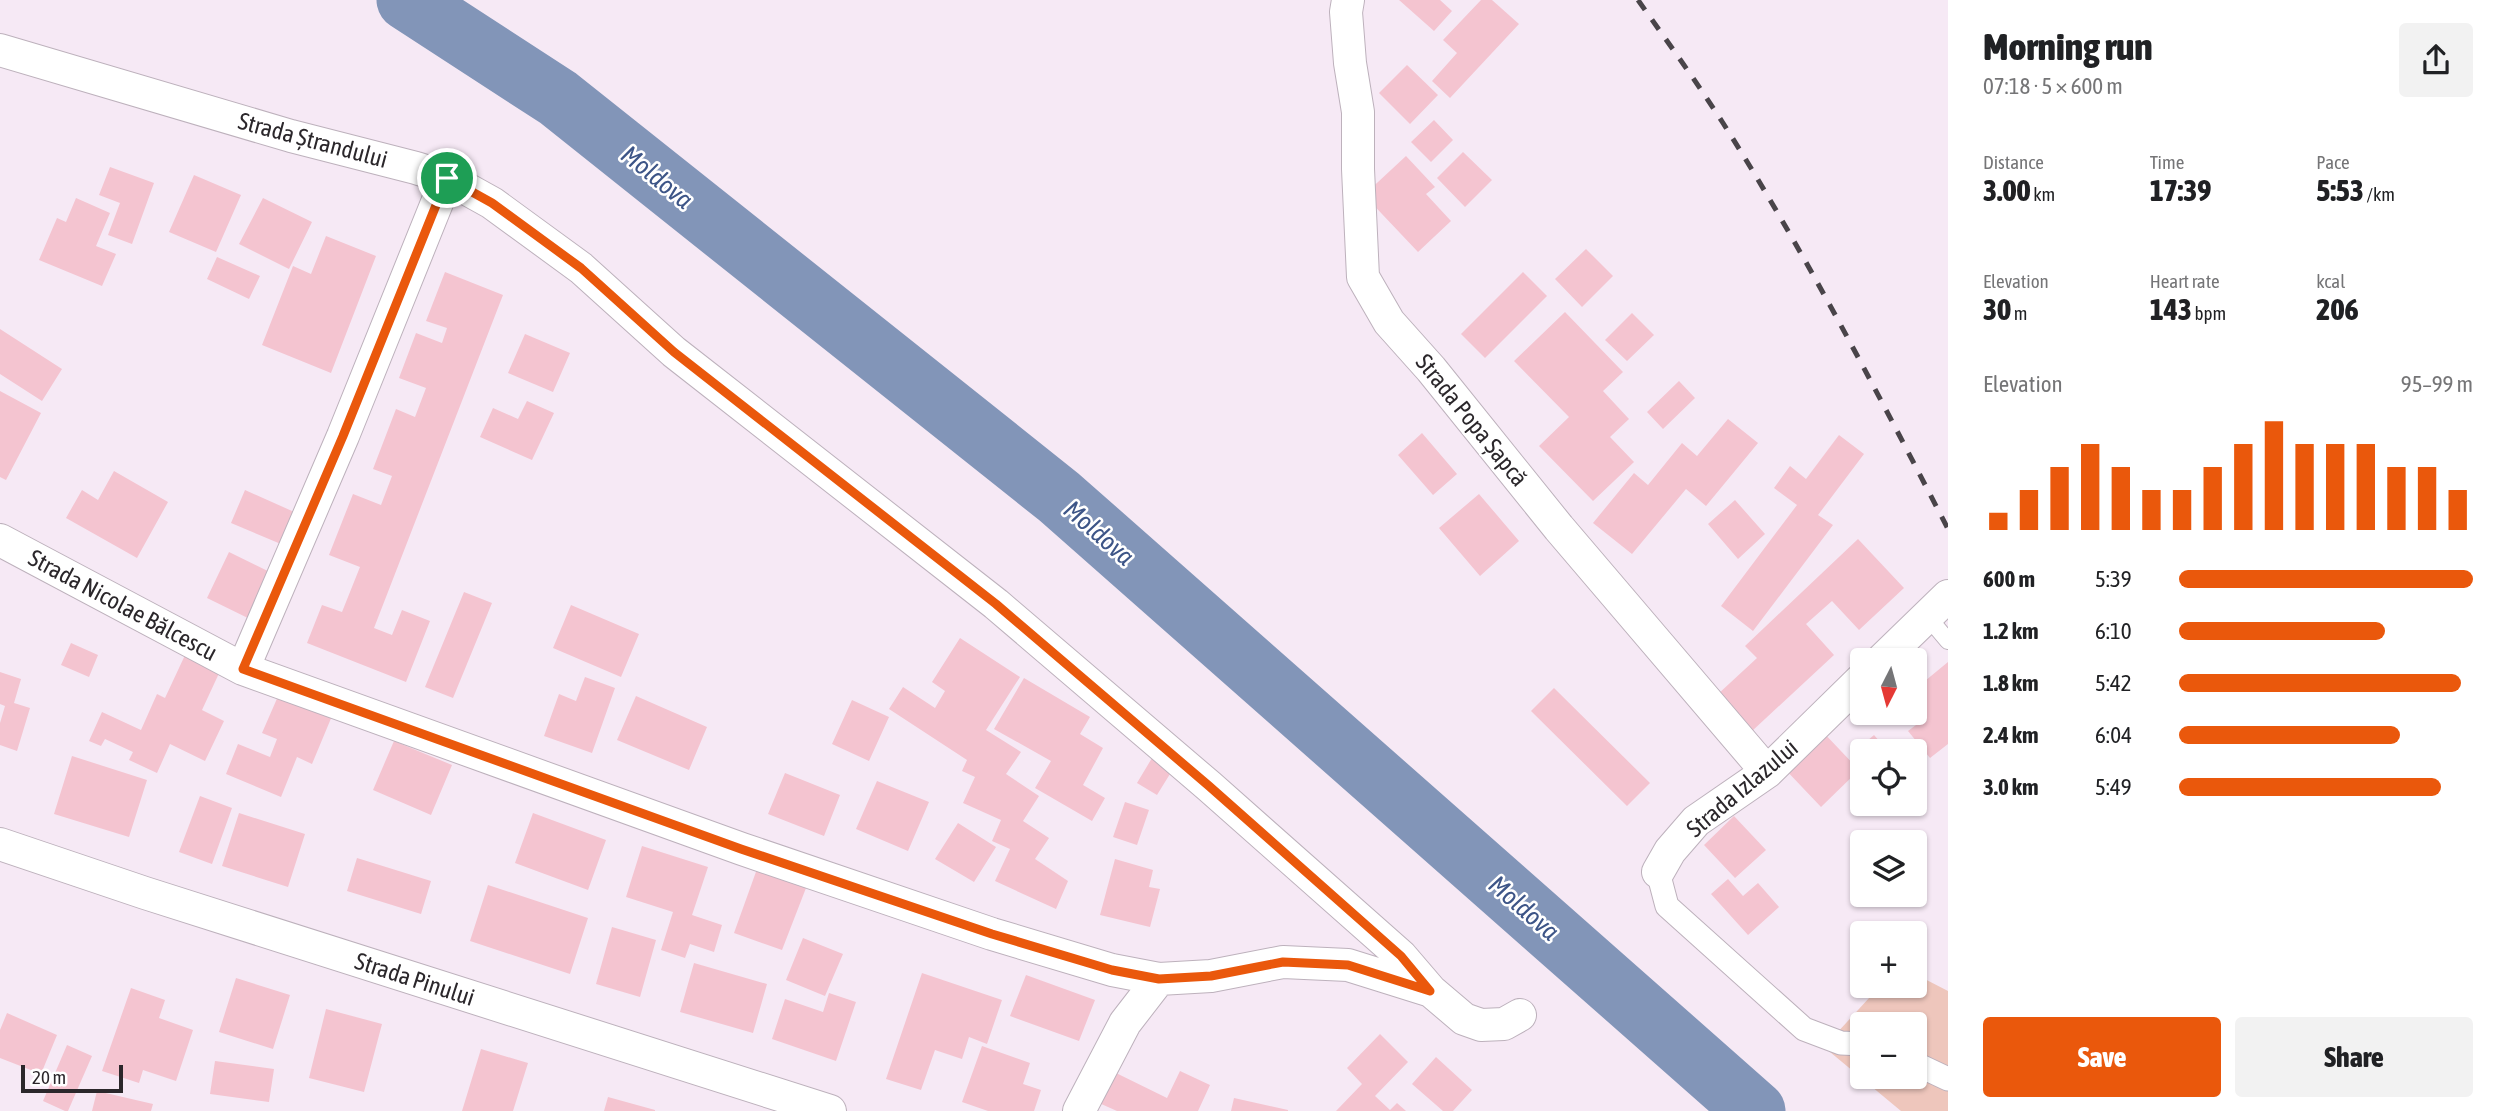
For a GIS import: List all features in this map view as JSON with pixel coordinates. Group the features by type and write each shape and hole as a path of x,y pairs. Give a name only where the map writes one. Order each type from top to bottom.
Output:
{"street":[{"name":"Strada Popa Șapcă","path":"1348,0 1346,12 1350,63 1359,112 1358,169 1363,277 1389,322 1431,369 1559,528 1767,772"},
{"name":"Strada Ștrandului","path":"0,50 447,178 492,203 581,268 674,352 996,604 1209,786 1401,956 1430,991"},
{"path":"243,669 343,436 447,178"},
{"name":"Strada Nicolae Bălcescu","path":"0,540 243,669 741,849 979,929 1112,970 1159,979 1211,976 1283,962 1348,965 1430,991 1464,1019 1481,1025 1504,1024 1520,1016"},
{"path":"1894,648 1937,606"},
{"name":"Strada Izlazului","path":"1658,872 1670,851 1696,821 1767,772 1850,691"},
{"name":"Strada Pinului","path":"0,844 145,893 830,1111"},
{"path":"1658,872 1667,906 1804,1029 1841,1043 1850,1043"},
{"path":"1079,1111 1125,1023 1159,979"},
{"path":"1927,1069 1948,1079"}],"lane":[{"path":"1937,606 1948,641"}],"shaded area":[{"path":"1927,980 1948,991 1948,1111 1901,1111 1875,1089 1927,1089 1927,1012 1856,1012 1869,998 1927,998"},
{"path":"1850,1019 1850,1069 1824,1047"}],"building":[{"path":"1399,0 1440,0 1452,11 1434,31"},
{"path":"1481,0 1492,0 1519,24 1450,98 1432,81 1457,53 1443,40"},
{"path":"1407,65 1438,95 1410,124 1379,93"},
{"path":"1434,120 1453,140 1431,162 1411,142"},
{"path":"1463,152 1492,180 1465,207 1437,178"},
{"path":"1406,156 1435,187 1426,194 1451,221 1418,252 1364,195"},
{"path":"110,167 154,183 132,244 108,235 120,203 99,195"},
{"path":"194,175 241,195 216,252 169,232"},
{"path":"76,198 110,213 96,246 116,254 102,286 39,260 57,218 66,222"},
{"path":"263,198 312,222 289,269 239,244"},
{"path":"326,236 376,256 331,373 262,345 293,266 311,274"},
{"path":"1586,249 1613,276 1582,307 1555,279"},
{"path":"217,257 260,276 249,299 207,279"},
{"path":"445,272 503,295 374,628 392,635 402,610 430,621 406,682 307,643 322,605 342,612 360,567 329,555 353,494 381,505 392,476 373,469 396,409 415,417 426,388 399,378 416,333 442,343 447,328 426,321"},
{"path":"1523,272 1547,296 1485,358 1461,334"},
{"path":"1565,312 1623,372 1603,391 1629,419 1610,437 1634,462 1593,501 1539,446 1569,417 1514,361"},
{"path":"1632,313 1654,335 1627,361 1605,340"},
{"path":"0,329 62,369 42,401 0,374"},
{"path":"525,334 570,353 553,392 508,373"},
{"path":"1679,381 1695,398 1663,429 1647,412"},
{"path":"0,391 41,413 6,480 0,477"},
{"path":"527,401 554,413 532,460 480,437 493,408 518,419"},
{"path":"1728,419 1758,443 1706,506 1686,489 1632,554 1593,523 1634,473 1648,485 1682,443 1697,456"},
{"path":"1422,433 1457,474 1433,495 1398,455"},
{"path":"1839,435 1864,454 1818,515 1833,525 1753,631 1721,606 1797,505 1774,488 1790,466 1806,479"},
{"path":"114,471 168,502 137,558 66,518 82,490 98,500"},
{"path":"245,490 301,515 288,547 231,523"},
{"path":"1479,494 1519,541 1480,576 1439,528"},
{"path":"1735,500 1765,534 1738,559 1708,524"},
{"path":"1858,539 1904,588 1859,630 1832,601 1806,624 1834,655 1751,732 1717,695 1757,658 1745,646"},
{"path":"229,552 278,576 256,622 207,598"},
{"path":"464,592 492,603 453,698 425,687"},
{"path":"571,605 639,634 621,677 553,648"},
{"path":"960,638 1020,677 986,730 1021,752 1006,774 1039,796 1023,821 1049,838 1035,859 1068,881 1056,909 995,881 1010,849 992,841 1001,820 963,803 975,777 962,771 967,760 889,709 903,687 935,708 945,691 932,682"},
{"path":"71,643 98,655 89,677 61,665"},
{"path":"186,653 221,669 202,710 224,721 205,761 170,744 157,773 129,760 133,752 105,739 101,746 89,741 102,712 141,730 157,694 165,698"},
{"path":"1948,662 1948,744 1930,758 1927,754 1927,739 1915,739 1908,731 1916,725 1927,725 1927,679"},
{"path":"0,672 21,679 14,703 30,708 17,751 0,745 0,723 5,706 0,704"},
{"path":"585,677 615,688 592,753 544,736 559,694 576,701"},
{"path":"1024,678 1090,717 1080,734 1103,748 1083,785 1105,798 1092,821 1035,788 1051,761 994,729"},
{"path":"1554,688 1650,783 1627,806 1531,711"},
{"path":"279,694 332,716 312,764 297,757 281,797 226,774 238,744 270,757 277,739 262,733"},
{"path":"636,696 707,727 689,770 617,740"},
{"path":"852,700 889,717 869,761 832,744"},
{"path":"1821,730 1850,761 1850,779 1821,807 1783,767"},
{"path":"394,741 452,765 431,815 373,790"},
{"path":"1158,748 1178,761 1157,795 1137,783"},
{"path":"72,756 147,780 129,837 54,814"},
{"path":"785,773 840,795 824,836 768,814"},
{"path":"877,781 929,802 908,851 856,829"},
{"path":"200,796 232,808 212,864 179,852"},
{"path":"1125,802 1149,810 1137,845 1113,837"},
{"path":"239,813 305,834 288,887 222,866"},
{"path":"533,813 606,840 588,890 515,863"},
{"path":"1734,816 1766,850 1735,878 1704,845"},
{"path":"958,823 996,847 974,882 935,859"},
{"path":"642,846 708,867 692,915 722,925 714,952 690,944 685,958 661,950 673,912 626,897"},
{"path":"357,858 431,881 421,914 347,891"},
{"path":"1115,859 1153,870 1149,887 1160,889 1150,927 1100,915"},
{"path":"757,869 806,888 782,950 734,933"},
{"path":"1728,879 1743,896 1758,883 1779,907 1748,935 1711,894"},
{"path":"488,885 588,918 570,974 470,941"},
{"path":"612,927 656,940 640,997 596,984"},
{"path":"803,938 843,954 825,996 786,980"},
{"path":"694,963 767,984 753,1033 680,1012"},
{"path":"922,973 1002,1000 987,1044 969,1037 962,1059 935,1050 921,1090 886,1079"},
{"path":"1026,975 1095,1000 1079,1041 1010,1016"},
{"path":"236,978 290,995 273,1049 219,1032"},
{"path":"131,988 165,1000 159,1018 193,1030 176,1081 143,1070 139,1083 102,1071"},
{"path":"829,993 856,1002 836,1061 772,1039 785,999 823,1012"},
{"path":"326,1009 382,1024 364,1092 309,1078"},
{"path":"7,1013 57,1035 41,1074 0,1058 0,1030"},
{"path":"1380,1034 1408,1062 1375,1096 1390,1110 1397,1103 1406,1111 1336,1111 1362,1084 1347,1068"},
{"path":"67,1045 92,1056 68,1111 65,1111 43,1101"},
{"path":"982,1046 1030,1063 1023,1084 1041,1090 1034,1111 988,1111 962,1102"},
{"path":"481,1049 528,1063 513,1111 462,1111"},
{"path":"1436,1057 1472,1090 1453,1111 1443,1111 1412,1084"},
{"path":"215,1061 274,1069 269,1102 210,1094"},
{"path":"1180,1071 1210,1085 1198,1111 1117,1111 1099,1103 1114,1072 1167,1098"},
{"path":"97,1091 153,1104 151,1111 92,1111"},
{"path":"608,1097 655,1110 655,1111 604,1111"},
{"path":"1234,1098 1288,1110 1288,1111 1231,1111"}],"waterway":[{"name":"Moldova","path":"407,0 558,98 1059,497 1755,1111"}],"railway":[{"path":"1638,0 1713,107 1754,172 1812,273 1948,529"}],"route":[{"path":"447,178 492,203 581,268 674,352 996,604 1209,786 1401,956 1430,991 1348,965 1283,962 1211,976 1159,979 1112,970 992,934 741,849 243,669 343,436 447,178"}]}
